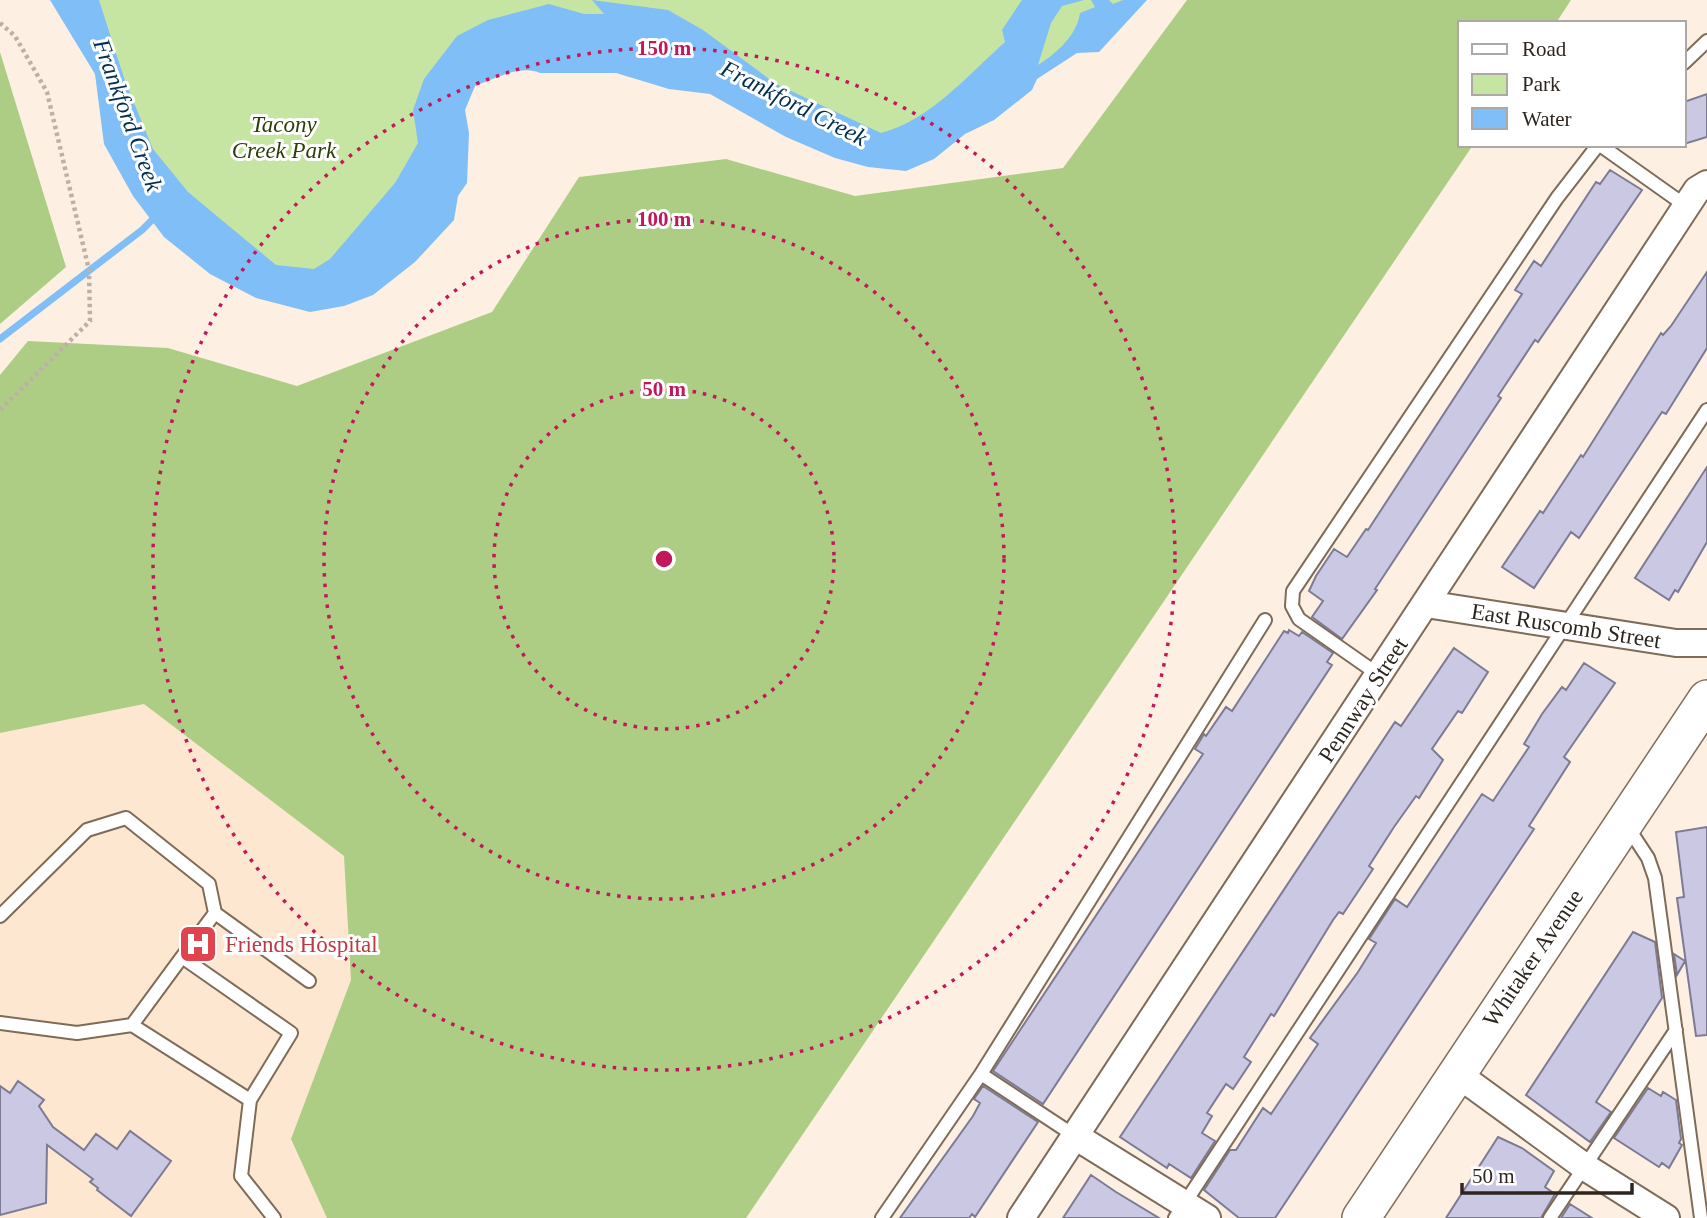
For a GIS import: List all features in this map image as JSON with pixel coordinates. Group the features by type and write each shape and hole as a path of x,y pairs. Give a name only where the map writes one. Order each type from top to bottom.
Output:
{"main road":[{"name":"Whitaker Avenue","path":"1361,1218 1707,699"}],"street":[{"name":"Pennway Street","path":"1021,1218 1686,206 1697,190 1707,184"},
{"name":"East Ruscomb Street","path":"1426,604 1676,643 1707,643"},
{"path":"1456,1073 1585,1167 1666,1218"},
{"path":"1075,1136 1180,1211 1207,1218"}],"lane":[{"path":"1686,61 1707,41"},
{"path":"1379,675 1299,619 1292,606 1293,592 1557,198 1597,147"},
{"path":"1602,147 1686,206"},
{"path":"1180,1211 1707,410"},
{"path":"882,1218 981,1074 1265,620"},
{"path":"0,916 87,830 126,818 209,884 215,914 309,981"},
{"path":"1624,822 1648,858 1655,878 1700,1218"},
{"path":"132,1025 215,914"},
{"path":"182,957 292,1033 250,1100 242,1176 274,1218"},
{"path":"0,1023 76,1033 132,1025 250,1100"},
{"path":"1550,1218 1676,1030"},
{"path":"981,1074 1075,1136"}],"path":[{"path":"0,23 15,36 47,92 89,270 90,321 0,410"}],"shaded area":[{"name":"Friends Hospital","path":"0,593 352,848 485,1218 0,1218"}],"green space":[{"name":"Tacony Creek Park","path":"59,0 1133,0 1124,13 900,160 666,59 443,69 398,259 304,294 191,247 88,30"},
{"path":"1187,0 1571,0 1557,21 1458,21 1458,147 1472,147 746,1218 327,1218 291,1139 351,980 344,856 144,704 0,733 0,375 28,341 168,348 297,386 492,312 579,177 726,159 855,196 1063,168"},
{"path":"0,52 66,267 0,324"}],"water":[{"name":"Frankford Creek","path":"50,0 99,0 125,81 153,149 188,192 276,265 314,269 330,259 395,183 418,143 413,110 424,79 457,36 488,20 549,4 584,14 604,14 592,0 668,10 703,30 776,84 881,133 899,127 932,108 1005,42 1002,30 1022,0 1084,0 1062,6 1051,23 1038,65 1065,43 1075,29 1080,13 1095,7 1091,0 1109,0 1113,4 1123,0 1147,0 1099,52 1077,53 1037,79 1032,90 994,120 965,134 934,159 906,171 868,167 835,158 786,137 710,94 669,89 616,73 540,73 524,70 499,76 475,86 465,110 469,133 467,183 458,196 454,220 415,262 373,295 344,306 310,312 256,298 210,274 164,237 133,196 104,144 95,74"}],"building":[{"path":"1707,94 1707,137 1686,143 1686,101"},
{"path":"1610,170 1642,190 1538,342 1535,340 1498,396 1501,398 1375,589 1377,590 1342,639 1312,617 1323,601 1309,591 1316,576 1334,549 1347,557 1366,529 1368,530 1522,294 1515,290 1534,261 1541,266 1596,182 1600,184"},
{"path":"1707,272 1707,348 1666,414 1662,412 1579,538 1571,532 1534,588 1502,567 1540,511 1543,513 1581,455 1583,457 1661,333 1663,335 1671,326"},
{"path":"1707,467 1707,542 1678,592 1675,590 1669,600 1635,578"},
{"path":"1289,630 1299,636 1302,632 1333,653 1327,662 1332,665 1043,1104 993,1071 1203,754 1195,749 1204,734 1206,736 1226,707 1232,711 1284,631 1288,633"},
{"path":"1454,648 1488,672 1462,713 1458,711 1432,749 1443,760 1419,798 1416,796 1394,827 1369,866 1373,869 1343,914 1339,912 1333,920 1274,1016 1271,1014 1244,1057 1251,1062 1233,1089 1226,1084 1207,1113 1212,1116 1202,1133 1215,1141 1191,1178 1169,1164 1167,1168 1120,1137 1395,722 1401,726"},
{"path":"1584,663 1615,683 1564,757 1570,762 1529,826 1534,829 1275,1218 1239,1218 1204,1190 1230,1150 1236,1150 1263,1108 1271,1114 1318,1044 1310,1038 1376,943 1369,939 1395,899 1407,907 1482,794 1493,801 1529,747 1524,744 1542,714 1562,687 1566,690"},
{"path":"1707,827 1707,1035 1696,1036 1677,898 1684,897 1676,832"},
{"path":"1633,932 1655,942 1662,998 1596,1102 1611,1112 1590,1142 1526,1095"},
{"path":"1674,954 1685,961 1677,975"},
{"path":"18,1081 44,1100 39,1106 53,1127 84,1150 96,1134 117,1149 130,1131 171,1161 131,1216 97,1190 90,1182 93,1179 47,1145 46,1203 0,1215 0,1086 10,1093"},
{"path":"983,1086 1038,1122 975,1217 972,1214 969,1218 900,1218 973,1116 980,1103 974,1099"},
{"path":"1648,1088 1661,1096 1663,1092 1676,1100 1681,1139 1679,1143 1682,1145 1669,1168 1662,1163 1659,1167 1614,1138"},
{"path":"1498,1137 1522,1148 1554,1171 1545,1187 1555,1194 1541,1218 1446,1218"},
{"path":"1091,1175 1116,1192 1159,1218 1063,1218"},
{"path":"1570,1204 1592,1218 1561,1218"}],"waterway":[{"path":"0,339 142,230 157,215"}],"place":[{"name":"Friends Hospital","path":"198,944"}]}
